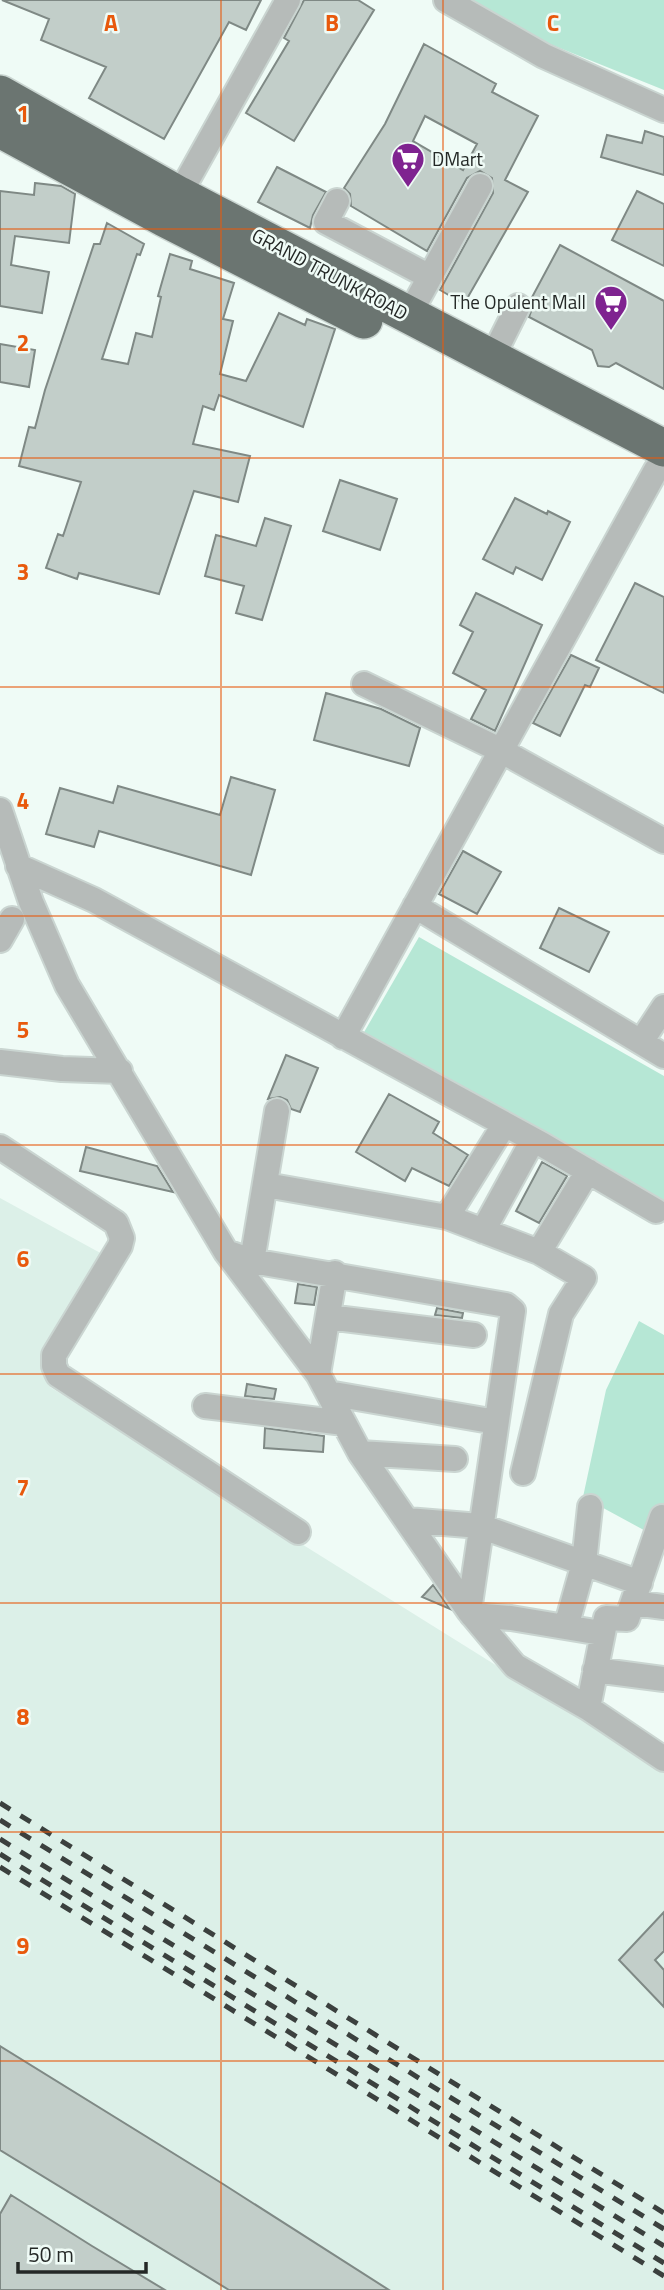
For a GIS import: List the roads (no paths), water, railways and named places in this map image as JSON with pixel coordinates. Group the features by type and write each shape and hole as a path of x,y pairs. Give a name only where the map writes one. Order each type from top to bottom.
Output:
{"highway":[{"name":"GRAND TRUNK ROAD","path":"0,94 179,195 492,358 662,464"},
{"name":"GRAND TRUNK ROAD","path":"0,128 164,218 662,464"}],"street":[{"path":"179,195 288,0"},
{"path":"455,2 544,56 664,110"},
{"path":"409,315 480,186"},
{"path":"337,201 326,222 430,277"},
{"path":"492,358 518,306"},
{"path":"343,1037 500,750 662,464"},
{"path":"364,684 500,750 664,841"},
{"path":"0,810 18,866 67,985 226,1252 323,1383 360,1453 471,1613 506,1659 587,1707 664,1759"},
{"path":"18,866 94,900 533,1140 656,1211"},
{"path":"415,906 664,1056"},
{"path":"641,1042 664,1007"},
{"path":"0,1062 62,1069 120,1071"},
{"path":"252,1261 277,1111"},
{"path":"447,1217 504,1125"},
{"path":"483,1231 533,1140"},
{"path":"0,1147 116,1223 120,1231 120,1246 54,1355 54,1366 58,1375 298,1532"},
{"path":"539,1252 588,1171"},
{"path":"266,1185 447,1217 539,1252 584,1278 561,1314 523,1473"},
{"path":"226,1252 252,1261 506,1304 513,1311 480,1526 471,1613"},
{"path":"323,1383 328,1317 335,1273"},
{"path":"328,1317 474,1335"},
{"path":"323,1383 496,1422"},
{"path":"205,1406 344,1423"},
{"path":"360,1453 456,1459"},
{"path":"566,1627 584,1563 590,1507"},
{"path":"587,1707 606,1618 627,1619 662,1517"},
{"path":"407,1520 480,1526 584,1563 664,1607"},
{"path":"471,1613 601,1633"},
{"path":"595,1670 664,1679"}],"railway":[{"path":"0,1803 664,2213"},
{"path":"0,1820 664,2229"},
{"path":"0,1839 664,2246"},
{"path":"0,1854 664,2263"},
{"path":"0,1867 664,2276"}],"place":[{"name":"DMart","path":"408,189"},
{"name":"The Opulent Mall","path":"611,332"}]}
